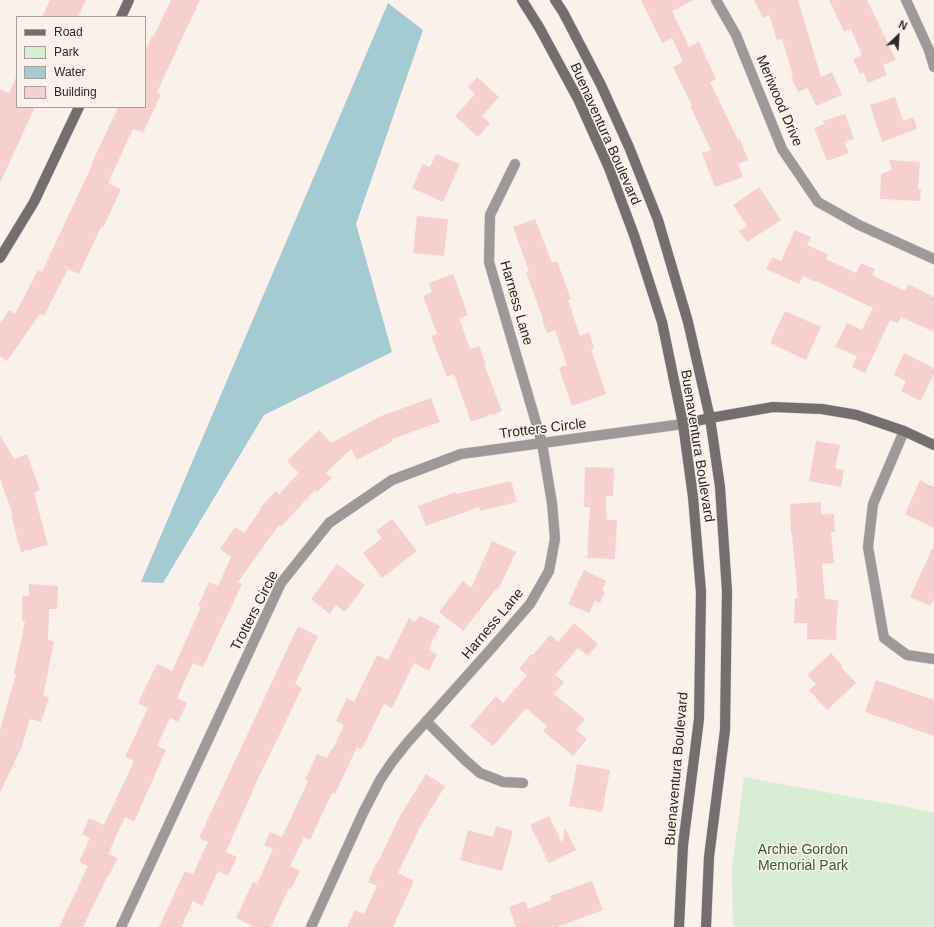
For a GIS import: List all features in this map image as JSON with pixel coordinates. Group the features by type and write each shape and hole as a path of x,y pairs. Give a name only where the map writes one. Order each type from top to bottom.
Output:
{"main road":[{"path":"121,16 129,0"},
{"name":"Buenaventura Boulevard","path":"522,0 539,27 578,99 609,168 634,235 662,322 683,424 693,496 700,592 698,719 683,845 680,927"},
{"name":"Buenaventura Boulevard","path":"555,0 601,85 629,147 658,220 688,322 710,418 720,487 728,591 725,730 709,857 706,927"},
{"path":"0,258 34,202 79,108"},
{"path":"683,424 773,407 822,409 857,415 904,431 934,445"}],"street":[{"name":"Meriwood Drive","path":"716,0 736,35 782,149 818,202 859,225 934,259"},
{"path":"906,0 929,50 934,67"},
{"name":"Harness Lane","path":"311,927 363,813 380,780 392,762 426,721 530,604 549,571 555,539 552,503 542,443 489,262 490,214 515,164"},
{"name":"Trotters Circle","path":"121,927 281,583 329,523 392,480 461,454 683,424"},
{"path":"904,431 872,504 868,547 884,638 907,655 934,659"},
{"path":"426,721 480,773 503,782 523,783"}],"green space":[{"name":"Archie Gordon Memorial Park","path":"744,777 934,812 934,927 733,927 732,867"}],"water":[{"path":"388,3 423,30 356,224 392,352 264,415 163,583 141,582"}],"building":[{"path":"50,0 86,0 78,16 42,16"},
{"path":"171,0 200,0 157,92 161,94 143,133 133,129 108,183 121,189 79,274 68,269 44,316 40,314 7,361 0,356 0,324 9,310 15,314 38,270 42,272 118,108 146,108 146,50 152,36 154,36"},
{"path":"641,0 693,0 672,11 689,47 699,42 716,79 710,82 738,140 740,139 748,160 738,164 743,177 715,187 702,153 711,150 690,106 692,105 673,67 683,62 672,38 662,43"},
{"path":"754,0 798,0 821,77 832,72 842,95 816,106 808,88 798,92 791,77 793,76 782,39 777,40 769,15 763,18"},
{"path":"829,0 867,0 896,60 883,65 887,75 868,83 863,72 860,74 853,59 862,55 851,29 844,32"},
{"path":"16,77 16,108 35,108 0,183 0,89 9,93"},
{"path":"477,77 499,97 482,116 490,123 478,137 455,116 475,94 468,87"},
{"path":"895,97 903,121 913,117 917,129 882,142 870,105"},
{"path":"845,114 854,139 844,142 849,153 827,161 814,128 824,124 823,121"},
{"path":"436,154 460,164 443,202 412,188 423,164 430,167"},
{"path":"889,160 920,162 918,189 921,189 920,201 880,199 881,174 892,170"},
{"path":"759,187 781,220 747,242 739,231 747,226 733,205"},
{"path":"417,216 448,219 444,256 413,253"},
{"path":"535,219 552,263 557,261 571,299 568,300 580,336 589,332 594,348 591,349 606,394 572,406 559,368 567,365 555,330 547,333 526,272 529,271 513,227"},
{"path":"795,230 811,237 807,245 828,254 826,259 856,273 861,263 875,269 872,275 905,291 908,284 934,297 934,332 901,317 898,323 890,320 865,373 852,367 857,356 835,347 847,323 862,330 873,308 803,276 799,284 766,269 772,257 781,261"},
{"path":"453,274 468,315 459,318 470,349 479,346 486,363 484,364 502,411 471,422 454,374 447,377 431,336 437,334 423,296 432,292 429,283"},
{"path":"785,311 821,327 806,360 770,343"},
{"path":"904,353 934,368 934,374 921,401 901,391 906,381 894,375"},
{"path":"431,398 440,422 392,439 393,441 357,460 351,449 326,473 332,478 317,492 315,490 281,527 279,525 238,582 242,584 203,667 193,663 177,698 187,703 178,722 170,718 157,746 166,750 134,822 125,817 108,854 117,858 83,927 59,927 88,866 79,862 90,838 82,834 89,818 104,825 134,761 125,757 148,708 138,703 157,664 172,671 201,607 198,606 209,582 218,586 231,557 220,549 235,527 244,533 261,509 260,508 276,491 279,494 299,473 287,461 319,430 331,443 381,416"},
{"path":"0,435 14,459 27,454 40,490 34,493 48,545 21,552 11,515 13,515 0,479"},
{"path":"816,441 840,445 835,468 844,470 841,487 809,481"},
{"path":"585,467 614,468 613,496 606,496 606,520 617,520 615,559 587,558 590,507 584,507"},
{"path":"920,480 934,487 934,528 905,514"},
{"path":"511,481 517,502 480,511 479,507 426,526 418,506 456,492 456,494"},
{"path":"821,502 821,514 834,514 835,532 831,532 834,563 822,564 825,599 838,600 836,640 807,639 807,623 794,623 795,598 798,599 791,534 790,504"},
{"path":"392,519 417,551 382,578 363,553 382,538 376,531"},
{"path":"492,541 516,552 498,590 496,589 463,631 439,612 451,596 453,597 452,595 463,581 471,588"},
{"path":"934,545 934,599 930,606 910,597"},
{"path":"337,564 365,585 345,612 336,605 330,614 311,599"},
{"path":"584,570 606,581 602,590 605,592 600,603 595,601 589,613 568,604"},
{"path":"29,584 58,586 57,609 49,609 48,640 54,641 43,696 49,697 41,722 30,719 22,746 0,793 0,730 16,674 14,674 25,621 22,621 22,596 29,596"},
{"path":"420,616 440,626 428,650 437,654 429,671 414,663 392,708 384,704 362,749 357,747 335,794 332,793 310,840 304,837 290,866 300,871 291,889 289,888 271,927 255,927 236,918 253,882 257,884 273,849 264,845 270,832 282,837 308,781 305,780 317,754 327,758 332,748 333,749 344,725 336,721 347,698 354,702 377,655 388,660 409,618 414,622"},
{"path":"574,623 598,644 588,656 578,648 555,675 564,682 554,694 585,719 576,730 587,739 573,756 543,731 547,726 526,708 493,746 470,726 496,696 503,703 527,675 519,669 531,654 533,655 550,635 558,642"},
{"path":"298,626 318,636 295,684 302,688 257,781 226,852 237,857 228,876 218,871 202,906 193,901 181,927 159,927 185,871 193,874 208,842 199,838"},
{"path":"831,653 843,666 841,667 856,683 827,710 809,690 816,684 807,675"},
{"path":"876,680 934,700 934,736 865,712"},
{"path":"577,764 610,770 602,812 569,806"},
{"path":"426,774 445,786 420,827 398,873 414,881 393,927 347,927 355,910 364,914 377,886 368,882 376,863 377,864 400,816"},
{"path":"549,816 562,843 565,828 576,850 549,863 530,825"},
{"path":"496,826 513,831 502,871 460,860 468,830 493,837"},
{"path":"592,881 603,910 557,927 516,927 509,907 525,901 528,909 551,900 550,896"}]}
